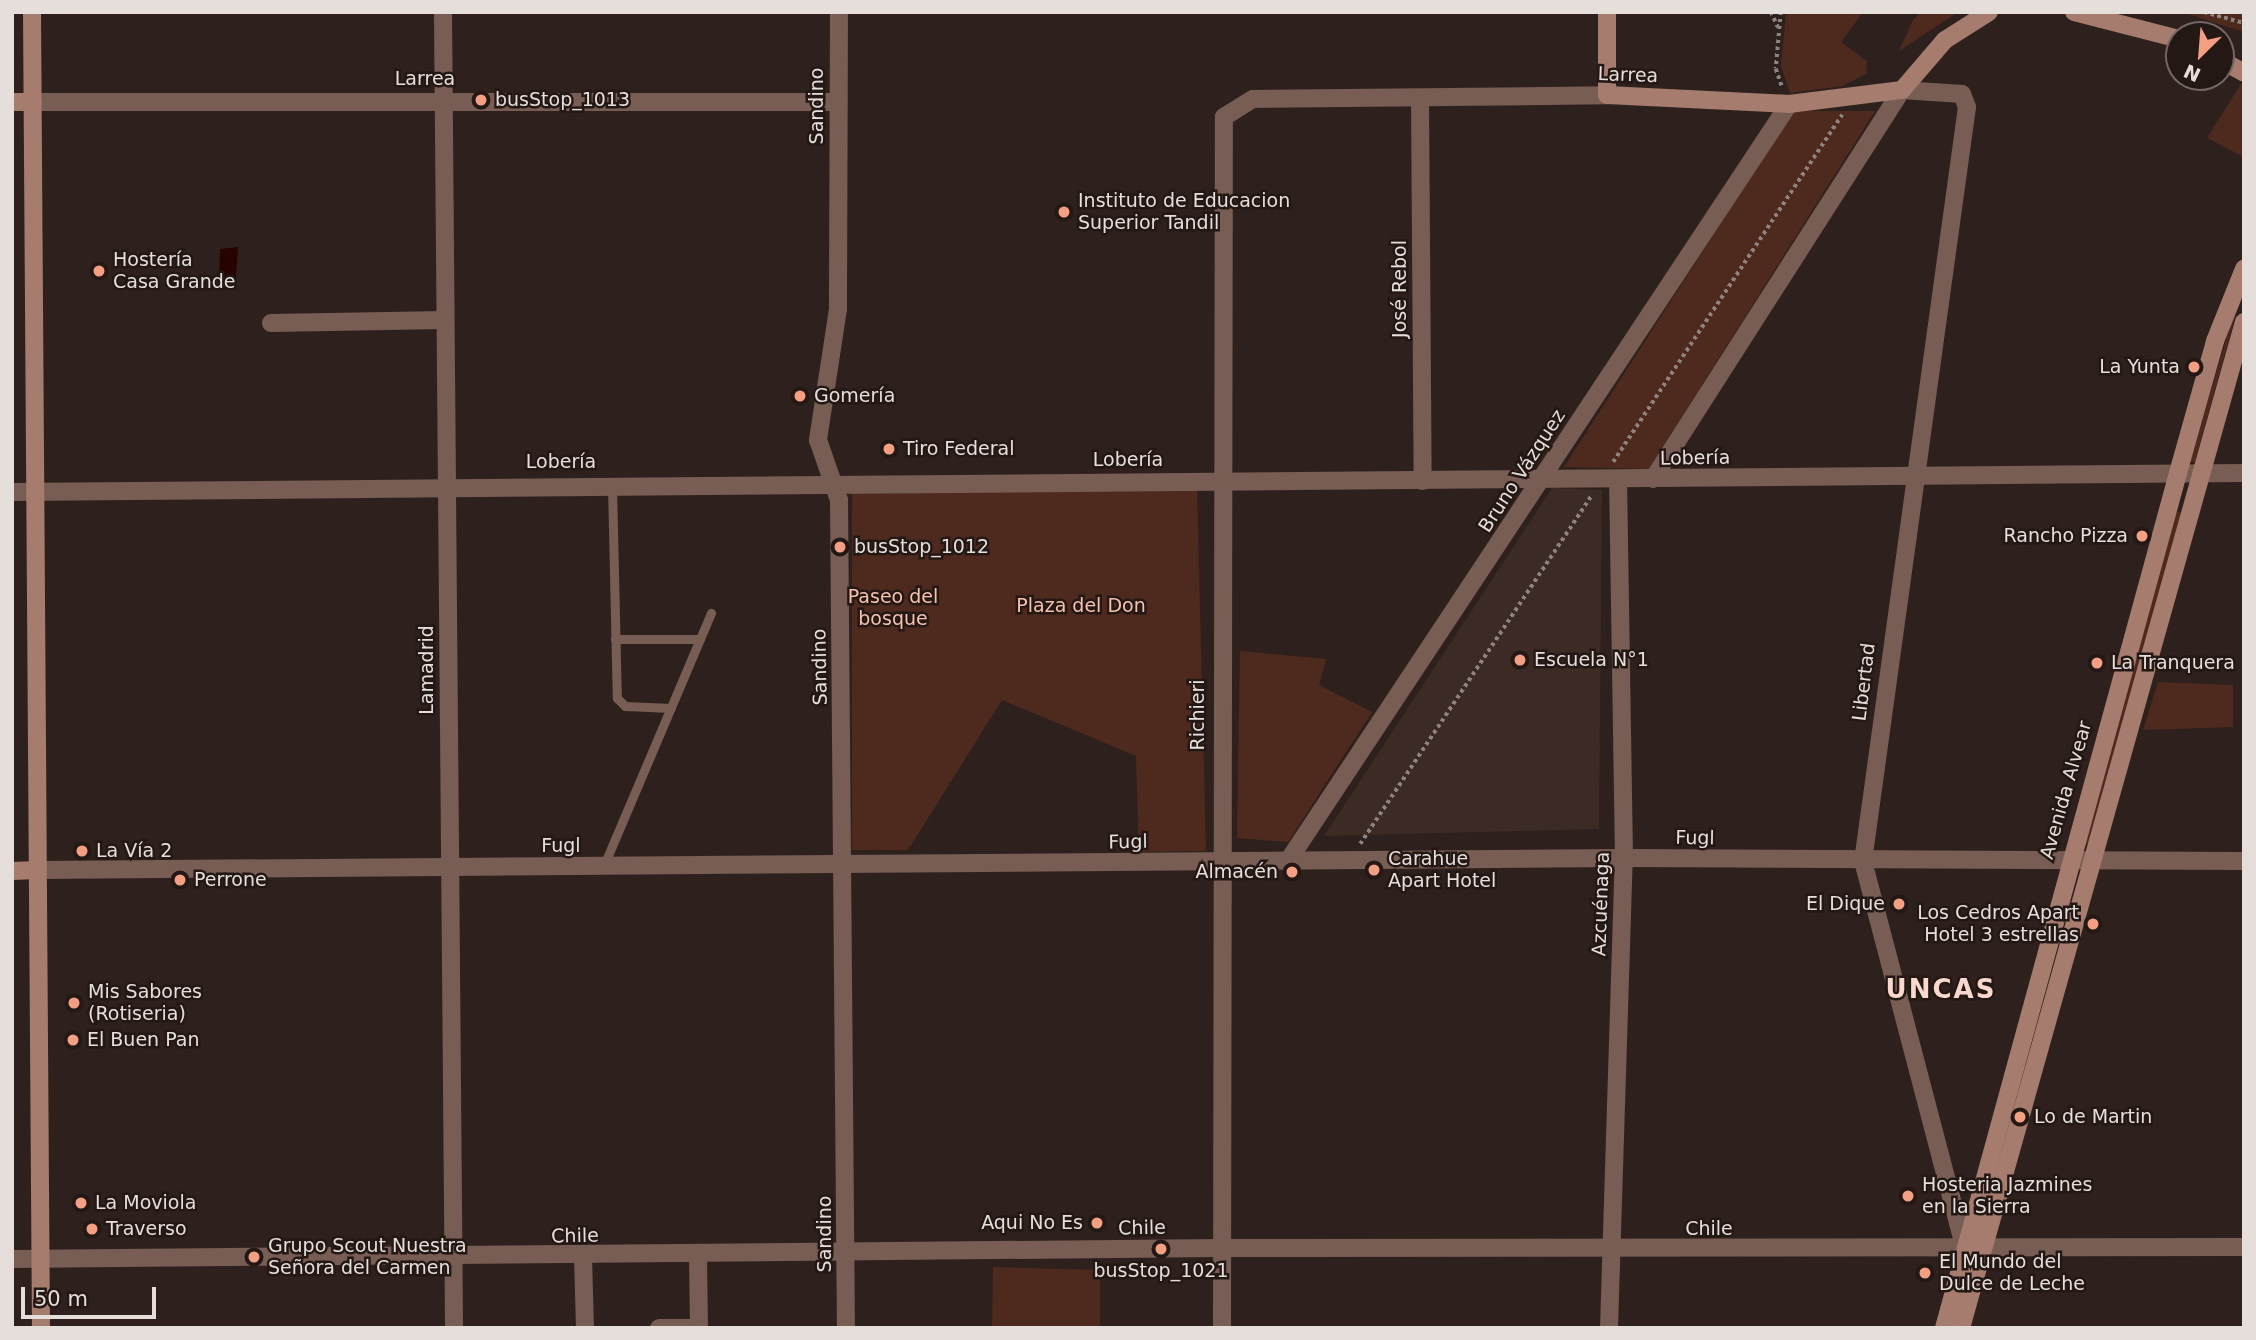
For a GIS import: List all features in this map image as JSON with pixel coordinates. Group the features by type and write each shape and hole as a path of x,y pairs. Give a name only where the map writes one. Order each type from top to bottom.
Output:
{"main road":[{"path":"32,12 41,1328"},
{"path":"1606,12 1607,95"},
{"path":"1902,90 1945,40 1989,12"},
{"path":"2074,12 2165,36"},
{"name":"Larrea","path":"1607,95 1789,104 1902,90"},
{"name":"Larrea","path":"12,102 33,102"},
{"name":"Avenida Alvear","path":"1944,1328 2068,859 2215,341 2244,269"},
{"path":"1964,1323 1987,1251 2200,472 2244,322"},
{"name":"Fugl","path":"12,870 38,870"}],"street":[{"name":"Lamadrid","path":"443,12 454,1328"},
{"name":"Sandino","path":"838,12 838,309 818,440 835,481 844,866 846,1328"},
{"name":"Libertad","path":"1902,90 1950,90 1962,94 1967,107 1911,476 1863,861 1966,1251 1964,1323"},
{"path":"1653,479 1902,90"},
{"name":"Larrea","path":"1234,106 1253,99 1607,95"},
{"name":"José Rebol","path":"1420,98 1423,481"},
{"name":"Larrea","path":"33,102 838,102"},
{"name":"Bruno Vázquez","path":"1288,861 1789,104"},
{"name":"Richieri","path":"1222,1328 1218,862 1224,117 1234,106"},
{"path":"271,323 445,320"},
{"name":"Lobería","path":"12,492 447,483 1540,483 1653,479 2244,473"},
{"name":"Azcuénaga","path":"1609,1328 1609,1250 1624,858 1618,481"},
{"name":"Fugl","path":"38,870 1624,858 2244,861"},
{"name":"Chile","path":"12,1259 583,1257 1220,1248 1987,1251 2244,1247"},
{"path":"659,1328 699,1328 698,1255"},
{"path":"583,1257 585,1328"}],"lane":[{"path":"611,482 617,698 625,706 671,708"},
{"path":"603,867 712,613"},
{"path":"615,639 700,639"}],"path":[{"path":"1771,12 1779,29"},
{"path":"1780,12 1776,69 1789,104"},
{"path":"2204,12 2244,23"}],"shaded area":[{"path":"238,247 235,290 219,289 220,249"},
{"name":"Escuela N°1","path":"1552,488 1602,490 1599,829 1324,836"}],"green space":[{"path":"1786,12 1863,12 1841,42 1867,61 1866,74 1842,86 1790,93 1781,66"},
{"path":"1920,12 1958,12 1899,51 1913,20"},
{"path":"2183,12 2244,12 2244,32 2235,29 2235,21 2209,21"},
{"path":"2241,84 2244,85 2244,157 2207,138"},
{"path":"1793,111 1875,111 1649,469 1564,467"},
{"path":"2244,284 2195,462 2190,462 2230,326"},
{"name":"Plaza del Don","path":"1197,488 1206,851 1139,852 1136,756 1002,700 908,850 852,850 852,491"},
{"path":"2176,511 2182,513 2091,845 2085,845"},
{"path":"1240,651 1326,659 1319,685 1372,712 1288,842 1237,838"},
{"path":"2158,682 2233,685 2233,727 2143,730"},
{"path":"993,1267 1100,1270 1100,1328 992,1328"}],"place":[{"name":"busStop_1013","path":"481,100"},
{"name":"Instituto de Educacion Superior Tandil","path":"1064,212"},
{"name":"Hostería Casa Grande","path":"99,271"},
{"name":"La Yunta","path":"2194,367"},
{"name":"Gomería","path":"800,396"},
{"name":"Tiro Federal","path":"889,449"},
{"name":"Rancho Pizza","path":"2142,536"},
{"name":"busStop_1012","path":"840,547"},
{"name":"Escuela N°1","path":"1520,660"},
{"name":"La Tranquera","path":"2097,663"},
{"name":"La Vía 2","path":"82,851"},
{"name":"Carahue Apart Hotel","path":"1374,870"},
{"name":"Almacén","path":"1292,872"},
{"name":"Perrone","path":"180,880"},
{"name":"El Dique","path":"1899,904"},
{"name":"Los Cedros Apart Hotel 3 estrellas","path":"2093,924"},
{"name":"Mis Sabores (Rotiseria)","path":"74,1003"},
{"name":"El Buen Pan","path":"73,1040"},
{"name":"Lo de Martin","path":"2020,1117"},
{"name":"Hosteria Jazmines en la Sierra","path":"1908,1196"},
{"name":"La Moviola","path":"81,1203"},
{"name":"Aqui No Es","path":"1097,1223"},
{"name":"Traverso","path":"92,1229"},
{"name":"busStop_1021","path":"1161,1249"},
{"name":"Grupo Scout Nuestra Señora del Carmen","path":"254,1257"},
{"name":"El Mundo del Dulce de Leche","path":"1925,1273"}],"district":[{"name":"UNCAS","path":"1941,990"}],"park label":[{"name":"Paseo del bosque","path":"893,608"}]}
